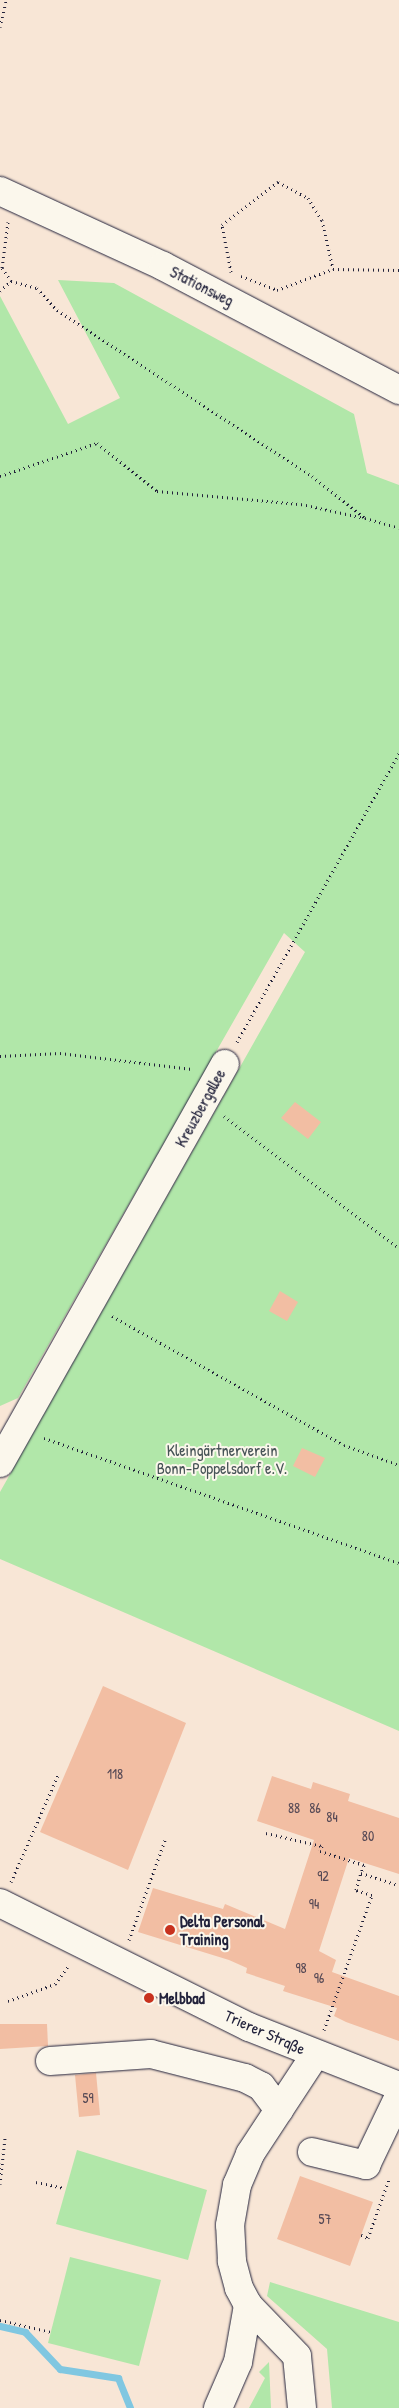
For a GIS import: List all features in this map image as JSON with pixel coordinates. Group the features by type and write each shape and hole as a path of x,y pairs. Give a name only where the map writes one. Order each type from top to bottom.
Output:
{"street":[{"name":"Stationsweg","path":"6,194 163,266 399,390"},
{"name":"Kreuzbergallee","path":"0,1463 92,1301 213,1068"},
{"name":"Trierer Straße","path":"1,1904 121,1964 318,2046 399,2086"},
{"path":"302,2408 297,2356 248,2305 232,2261 230,2225 237,2185 247,2162 318,2046"},
{"path":"50,2061 151,2054 245,2078 261,2086 279,2110"},
{"path":"312,2152 366,2164 399,2096"},
{"path":"218,2408 238,2362 248,2305"}],"path":[{"path":"0,27 6,0"},
{"path":"334,269 322,220 308,198 278,182 222,225 230,272 277,290 334,269 399,270"},
{"path":"6,194 2,268 11,281 37,288 57,310 312,476 365,518"},
{"path":"0,291 11,281"},
{"path":"0,476 97,443 157,491 301,504 365,518 399,528"},
{"name":"Kreuzbergallee","path":"213,1068 399,752"},
{"path":"0,1056 60,1053 213,1068"},
{"path":"222,1114 399,1248"},
{"path":"92,1301 344,1445 399,1465"},
{"path":"21,1426 42,1438 399,1564"},
{"path":"1,1904 58,1775"},
{"path":"266,1833 322,1846 320,1851 364,1865 356,1890 372,1895 318,2046"},
{"path":"121,1964 166,1837"},
{"path":"362,1873 399,1885"},
{"path":"8,2001 55,1984 64,1974"},
{"path":"0,2184 5,2138"},
{"path":"361,2235 368,2238 390,2176"},
{"path":"36,2182 64,2188"},
{"path":"0,2320 51,2332"}],"green space":[{"name":"Kleingärtnerverein Bonn-Poppelsdorf e.V.","path":"58,280 114,283 354,414 367,473 399,485 399,1731 0,1559 0,1492 305,952 284,933 18,1398 0,1406 0,296 68,424 120,398"},
{"path":"77,2150 207,2190 188,2260 56,2224"},
{"path":"70,2257 161,2280 139,2366 48,2343"},
{"path":"270,2282 399,2322 399,2408 332,2408 327,2349 267,2296"},
{"path":"269,2362 271,2408 249,2408 265,2378 259,2372"}],"building":[{"path":"295,1102 321,1122 308,1139 281,1118"},
{"path":"280,1291 298,1302 287,1321 269,1311"},
{"path":"302,1448 325,1458 315,1477 293,1466"},
{"path":"103,1686 186,1723 128,1870 40,1832"},
{"path":"272,1776 311,1789 313,1782 350,1794 348,1801 399,1818 399,1874 349,1858 319,1951 336,1960 332,1972 399,1996 399,2041 346,2022 334,2016 337,2008 283,1991 285,1986 246,1973 247,1968 229,1960 138,1932 153,1888 223,1909 225,1904 285,1929 314,1840 257,1821"},
{"path":"0,2024 47,2024 48,2046 0,2049"},
{"path":"96,2073 100,2115 79,2117 75,2075"},
{"path":"300,2176 373,2202 350,2266 277,2239"}],"waterway":[{"path":"0,2326 25,2332 60,2369 118,2378 130,2408"}],"place":[{"name":"Delta Personal Training","path":"170,1930"},
{"name":"Melbbad","path":"149,1998"}]}
